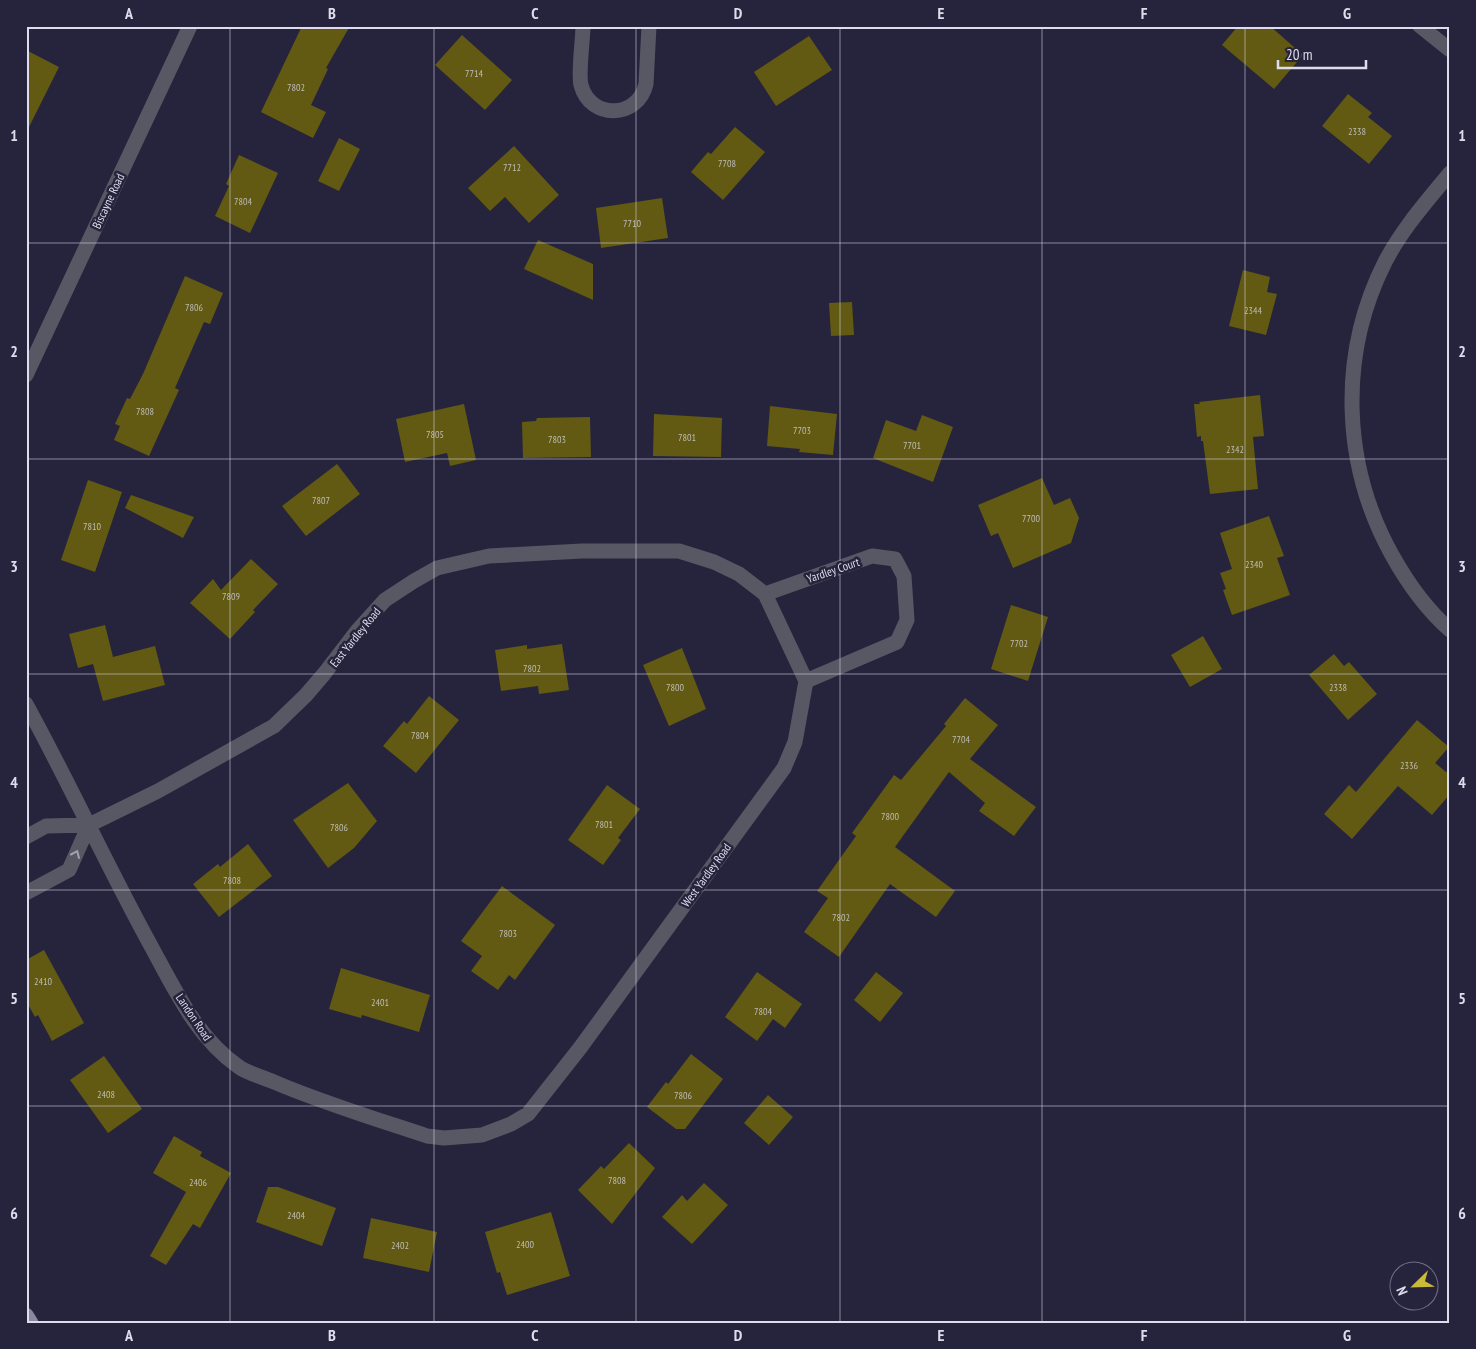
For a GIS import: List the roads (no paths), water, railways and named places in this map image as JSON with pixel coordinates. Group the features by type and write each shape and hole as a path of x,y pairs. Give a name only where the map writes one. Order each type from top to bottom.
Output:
{"main road":[{"path":"26,1315 30,1323"}],"street":[{"name":"Biscayne Road","path":"26,375 190,26"},
{"path":"583,26 580,84 591,103 601,109 619,112 636,103 644,93 649,26"},
{"path":"1420,26 1450,50"},
{"path":"1450,173 1411,220 1386,262 1367,305 1356,343 1351,399 1354,450 1360,477 1378,530 1409,583 1450,630"},
{"name":"East Yardley Road","path":"26,837 46,826 89,825 158,791 274,726 306,695 357,631 386,600 437,568 489,556 582,551 679,551 714,562 739,574 765,594"},
{"name":"Yardley Court","path":"765,594 872,556 895,559 904,576 907,620 897,642 806,681"},
{"path":"765,594 806,681"},
{"name":"West Yardley Road","path":"511,1124 528,1114 580,1048 784,768 795,742 806,681"},
{"name":"Landon Road","path":"26,704 123,894 181,999 202,1033 216,1048 240,1068 294,1091 427,1136 444,1138 482,1135 511,1124"},
{"path":"26,893 69,870 89,825"}]}
